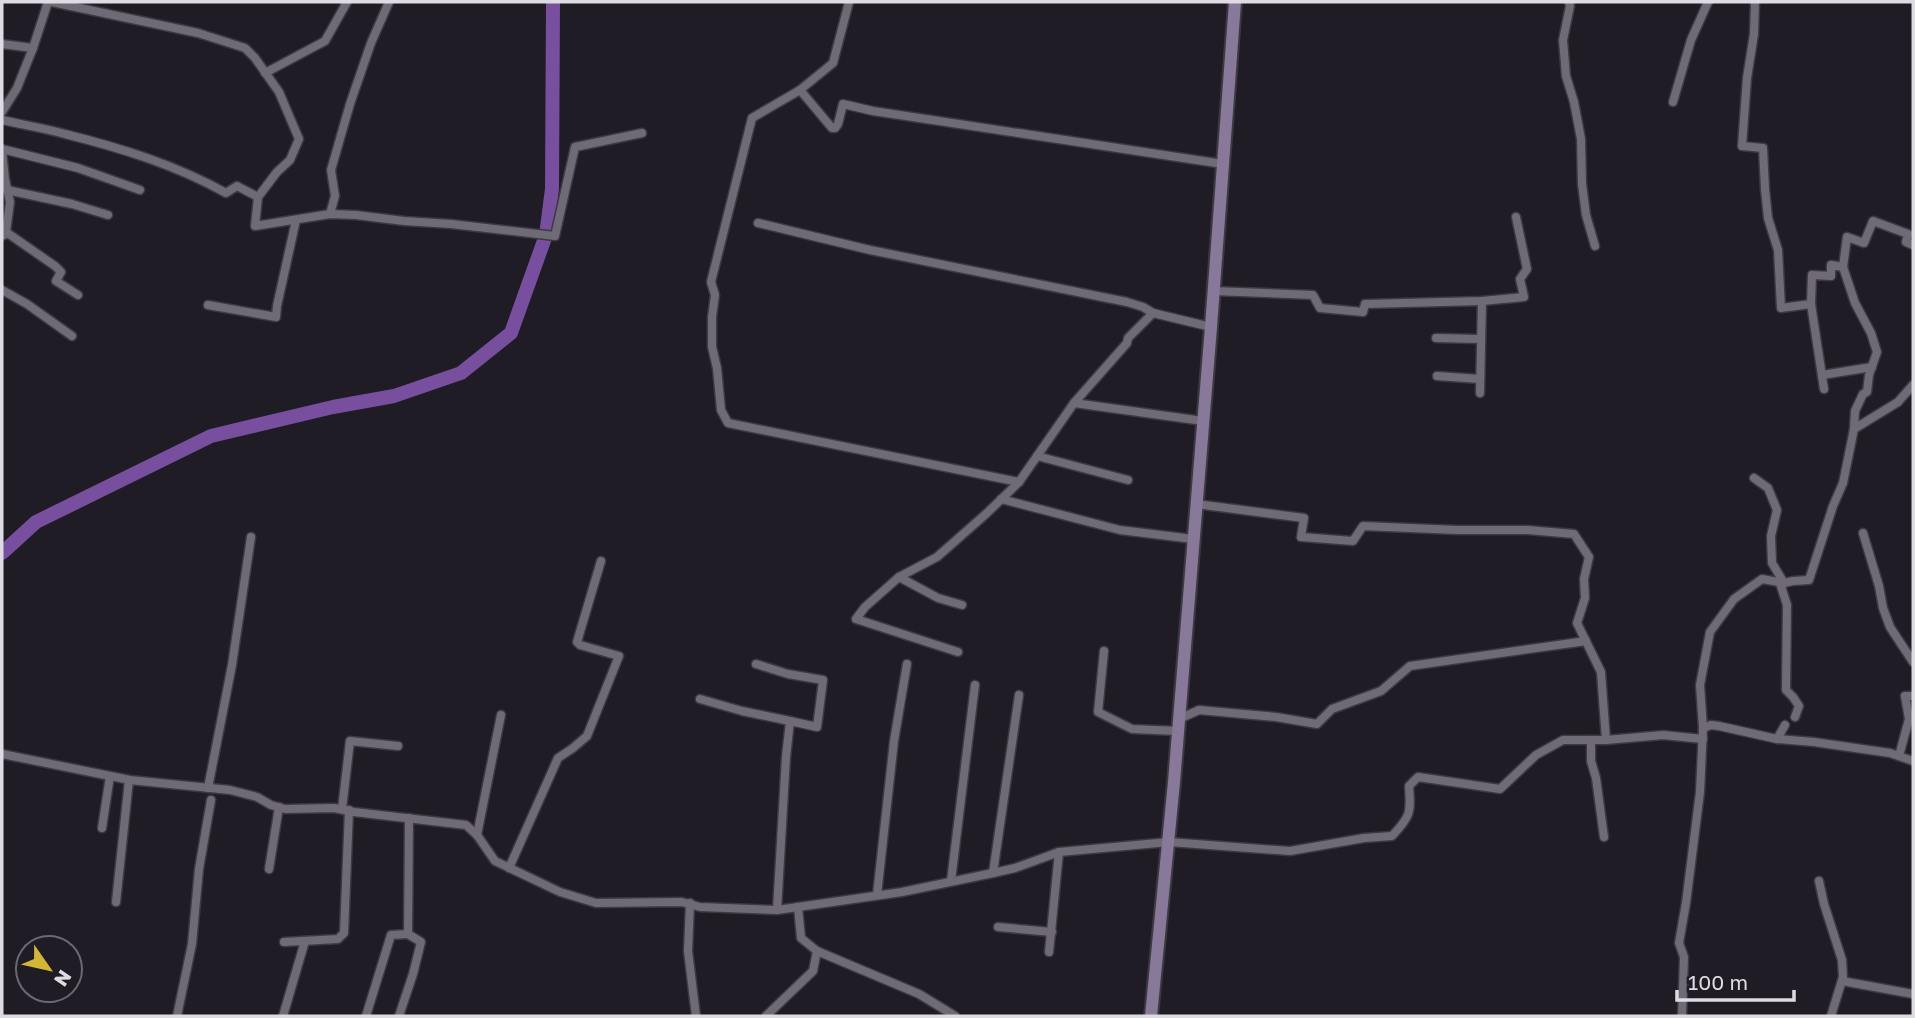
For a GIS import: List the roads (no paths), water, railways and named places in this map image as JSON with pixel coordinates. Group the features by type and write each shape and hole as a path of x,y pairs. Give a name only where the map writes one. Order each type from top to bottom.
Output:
{"main road":[{"path":"1150,1016 1179,725 1235,2"}],"street":[{"path":"2,112 17,88 50,2 198,33 245,48 255,58 279,93 299,139 290,160 258,197 255,226 330,214 555,236 575,147 642,133"},
{"path":"265,73 325,41 347,2"},
{"path":"330,214 335,196 331,170 371,43 389,2"},
{"path":"849,2 833,63 800,90 752,118 712,282 715,295 712,346 721,410 728,423 1019,482"},
{"path":"1569,2 1563,40 1566,76 1581,139 1586,215 1595,246"},
{"path":"1673,102 1690,40 1708,2"},
{"path":"1755,2 1754,34 1741,146 1763,148 1768,218 1778,250 1781,308 1811,303"},
{"path":"2,44 33,48"},
{"path":"800,90 832,128 838,124 843,104 873,111 1223,164"},
{"path":"2,120 145,156 226,193 237,186 258,197"},
{"path":"78,295 56,281 61,272 3,233 10,202 3,179 2,150 78,168 140,190"},
{"path":"7,190 108,215"},
{"path":"1213,291 1313,295 1320,307 1363,312 1365,304 1482,301 1524,297 1520,279 1527,269 1516,217"},
{"path":"208,305 276,317 296,220"},
{"path":"1682,1016 1684,957 1679,943 1700,792 1703,728 1700,685 1710,632 1734,599 1762,579 1782,583 1810,580 1843,483 1855,411 1863,394 1867,392 1877,352 1871,333 1855,303 1843,267 1847,237 1864,243 1873,221 1908,234 1906,242 1913,245"},
{"path":"758,223 870,250 1127,302 1153,313 1211,327"},
{"path":"1824,389 1811,303 1812,275 1831,276 1831,265 1843,267"},
{"path":"2,290 72,336"},
{"path":"1480,393 1482,301"},
{"path":"958,652 856,618 870,602 899,578 937,556 1019,482 1074,403 1127,343 1128,338 1153,313"},
{"path":"1436,338 1480,339"},
{"path":"1822,375 1872,367"},
{"path":"1437,376 1480,379"},
{"path":"1854,429 1898,402 1913,385"},
{"path":"1074,403 1203,421"},
{"path":"1037,456 1128,480"},
{"path":"1754,478 1768,488 1777,510 1772,536 1772,563 1782,583 1787,605 1786,690 1799,706 1795,717"},
{"path":"1001,499 1120,530 1193,540"},
{"path":"1196,503 1304,518 1301,537 1353,541 1363,526 1574,534 1589,556 1584,579 1585,598 1577,623 1601,672 1606,740"},
{"path":"1863,533 1883,608 1890,626 1913,662"},
{"path":"208,788 232,666 251,537"},
{"path":"509,868 558,758 587,736 619,656 577,642 601,561"},
{"path":"899,578 938,598 962,605"},
{"path":"1104,651 1098,712 1132,729 1179,725 1199,710 1276,717 1317,724 1332,709 1381,691 1410,666 1586,641"},
{"path":"701,699 817,727 823,680 788,674 756,664"},
{"path":"877,895 890,778 907,664"},
{"path":"951,881 975,685"},
{"path":"993,873 1019,695"},
{"path":"1899,756 1909,719 1905,696 1913,696"},
{"path":"477,835 501,715"},
{"path":"777,910 790,721"},
{"path":"1777,740 1785,725"},
{"path":"1703,728 1719,726 1777,740 1814,742 1890,753 1913,761"},
{"path":"2,754 129,780 230,790 257,797 285,809 346,810 466,825 477,835 495,861 560,892 596,903 690,903 700,907 777,910 993,873 1059,852 1169,842 1290,851 1392,836 1411,810 1409,786 1418,777 1500,789 1536,755 1563,740 1606,740 1662,735 1703,739"},
{"path":"1591,740 1591,761 1604,837"},
{"path":"284,942 338,939 344,933 350,741 398,747"},
{"path":"102,828 110,776"},
{"path":"116,902 129,780"},
{"path":"177,1016 192,944 199,869 211,800"},
{"path":"269,869 279,807"},
{"path":"408,934 410,818"},
{"path":"1049,952 1059,852"},
{"path":"1819,880 1842,960 1842,981 1831,1016"},
{"path":"690,903 688,951 696,1016"},
{"path":"798,907 801,938 817,951 919,994 955,1016"},
{"path":"998,927 1052,932"},
{"path":"366,1016 391,935 408,934 421,942 399,1016"},
{"path":"284,1016 305,941"},
{"path":"766,1016 813,971 817,951"},
{"path":"1842,981 1913,994"}],"waterway":[{"path":"2,553 36,522 211,436 333,407 394,396 461,373 511,333 546,235 552,189 553,2"}]}
